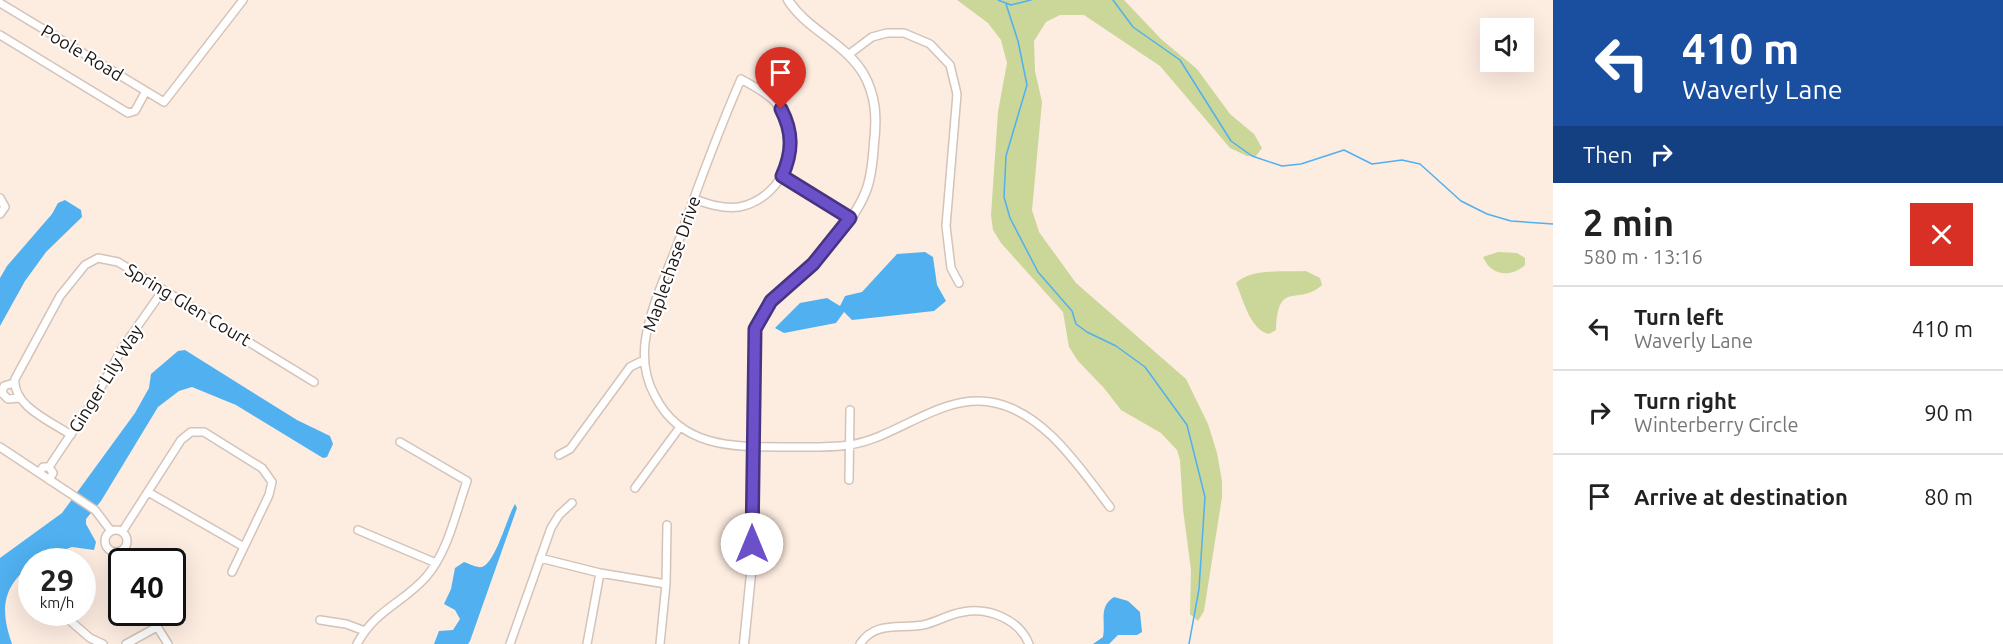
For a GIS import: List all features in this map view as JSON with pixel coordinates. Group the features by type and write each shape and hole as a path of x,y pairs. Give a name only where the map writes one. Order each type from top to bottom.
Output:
{"street":[{"name":"Poole Road","path":"0,3 164,102 243,0"},
{"path":"744,644 751,574 753,344 761,314 777,294 813,264 850,218 864,195 870,178 876,124 872,93 863,74 848,55 806,21 788,0"},
{"path":"848,55 872,37 887,33 904,33 930,44 950,65 957,94 946,226 951,268 958,283"},
{"path":"0,35 128,113 135,111 146,91"},
{"name":"Maplechase Drive","path":"782,176 791,149 790,133 785,117 768,96 741,79 694,199 646,334 644,360 653,393 664,412 680,427 713,443 752,447 849,445 887,434 951,405 969,401 998,403 1023,416 1058,444 1110,507"},
{"path":"694,199 717,207 745,205 766,194 782,176 850,218"},
{"path":"0,198 5,207 0,214"},
{"name":"Spring Glen Court","path":"71,435 19,398 8,399 2,393 4,386 14,383 18,371 56,303 89,261 98,258 114,260 314,382"},
{"name":"Ginger Lily Way","path":"39,473 43,467 49,467 71,435 123,347 163,290"},
{"path":"559,455 570,449 630,367 644,360"},
{"path":"14,383 19,398"},
{"path":"849,480 850,410"},
{"path":"635,488 680,427"},
{"path":"122,532 184,437 195,432 208,434 262,468 271,478 271,490 232,572"},
{"path":"357,644 381,612 420,584 436,563 467,481 400,442"},
{"path":"0,447 95,510 111,531 122,532"},
{"path":"49,467 52,473 49,480"},
{"path":"148,492 244,547"},
{"path":"510,644 555,521 572,503"},
{"path":"660,644 666,584 667,525"},
{"path":"358,530 436,563"},
{"path":"109,548 106,545 106,537 111,531"},
{"path":"122,532 127,543 123,548"},
{"path":"540,558 600,573 666,584"},
{"path":"587,644 600,573"},
{"path":"860,644 878,628 920,625 973,611 987,612 1010,621 1020,630 1029,644"},
{"path":"320,620 346,624 365,631"},
{"path":"76,626 90,638 103,644"},
{"path":"126,644 157,627 168,644"}],"green space":[{"path":"957,0 1124,0 1161,39 1197,69 1230,114 1254,134 1262,148 1256,156 1247,156 1230,148 1160,66 1084,15 1060,15 1046,22 1034,41 1035,71 1042,102 1032,210 1039,232 1076,283 1186,379 1208,424 1217,453 1222,481 1222,497 1204,611 1198,621 1190,614 1191,570 1183,509 1180,460 1177,450 1161,433 1121,410 1078,361 1069,347 1063,312 1001,243 993,230 991,215 998,112 1007,63 1001,40 988,23"},
{"path":"1498,252 1517,253 1525,258 1525,265 1514,272 1496,271 1483,257"},
{"path":"1306,271 1320,278 1322,285 1313,291 1285,299 1278,314 1276,330 1269,334 1257,327 1248,313 1236,283 1242,278 1259,273"}],"water":[{"path":"65,200 81,210 82,217 46,252 25,281 0,326 0,278 7,266 52,214 58,203"},
{"path":"925,252 933,257 937,285 946,301 934,311 852,320 844,312 836,323 784,333 775,328 800,303 827,298 840,306 845,296 862,292 897,254"},
{"path":"185,350 297,420 330,436 333,444 327,457 323,458 236,405 192,387 179,391 158,407 101,501 86,519 86,524 96,542 94,548 18,548 18,577 9,591 5,610 12,644 0,644 0,558 62,513 135,413 149,388 151,374 178,351"},
{"path":"515,504 517,508 470,641 468,644 434,644 439,631 453,630 460,619 455,610 444,604 451,589 455,568 464,562 480,567 487,563 492,557"},
{"path":"1114,597 1128,601 1140,612 1142,632 1137,635 1118,635 1109,644 1093,644 1103,637 1104,610"}],"waterway":[{"path":"998,0 1011,5 1031,0"},
{"path":"1113,0 1133,27 1180,60 1231,141 1252,156 1282,166 1301,164 1344,150 1372,164 1402,160 1420,164 1461,201 1487,214 1511,221 1553,224"},
{"path":"1006,4 1018,41 1027,85 1006,156 1004,197 1010,218 1038,272 1072,311 1076,324 1116,346 1145,367 1187,425 1205,497 1199,589 1189,644"}],"route":[{"path":"752,544 755,329 761,314 771,301 806,272 850,218 782,176 789,158 791,141 788,125 781,109"}]}
